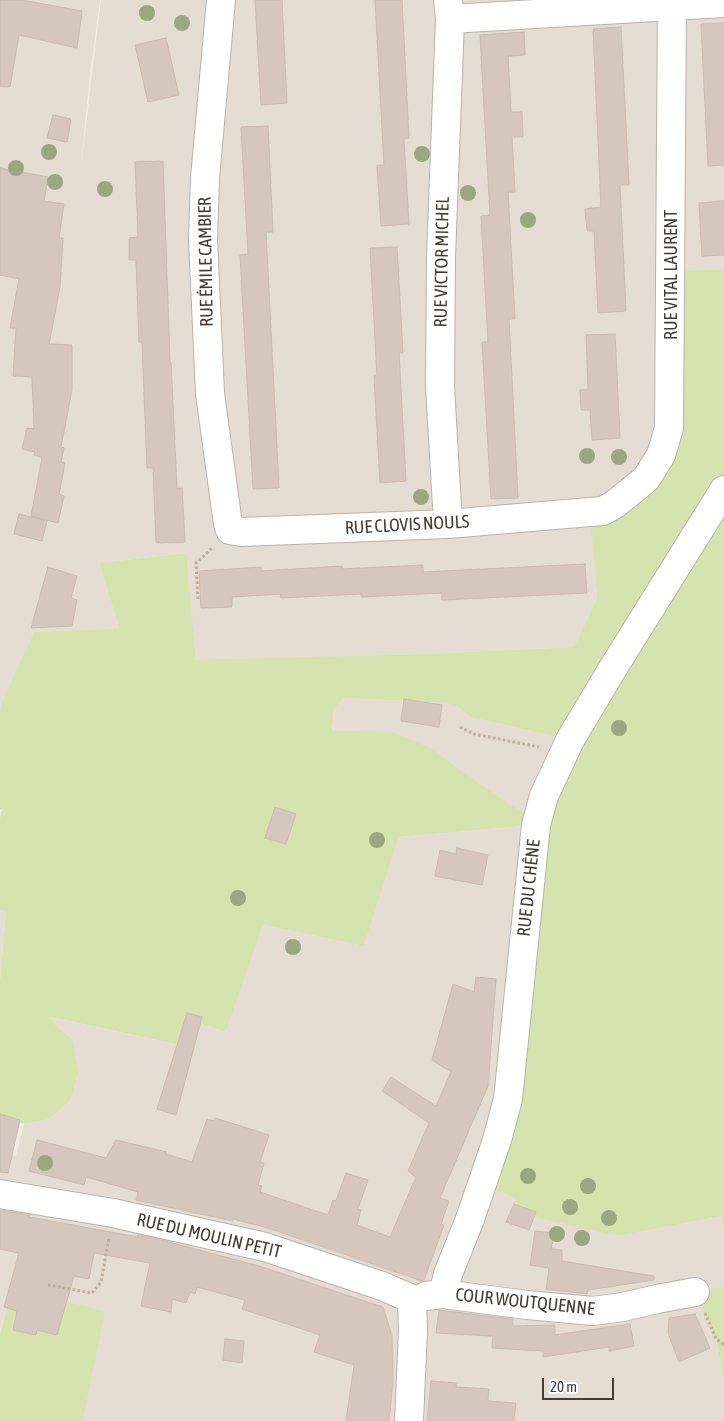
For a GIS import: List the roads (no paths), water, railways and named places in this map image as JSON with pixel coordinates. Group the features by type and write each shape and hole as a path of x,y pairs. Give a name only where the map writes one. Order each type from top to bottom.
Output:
{"street":[{"name":"RUE ÉMILE CAMBIER","path":"221,0 205,178 202,238 210,394 229,527"},
{"name":"RUE VITAL LAURENT","path":"590,512 603,511 615,504 646,479 662,455 669,428 672,3"},
{"path":"449,9 724,3"},
{"name":"RUE VICTOR MICHEL","path":"448,524 440,387 449,9"},
{"name":"RUE DU CHÊNE","path":"443,1294 448,1274 470,1219 497,1140 508,1098 536,825 544,796 570,740 724,490"},
{"name":"RUE CLOVIS NOULS","path":"229,527 241,532 448,524 590,512"},
{"name":"RUE DU MOULIN PETIT","path":"0,1194 113,1213 265,1246 382,1286 412,1299"},
{"name":"COUR WOUTQUENNE","path":"443,1294 593,1311 623,1307 696,1292"},
{"path":"409,1421 413,1330 412,1299 443,1294"}]}
